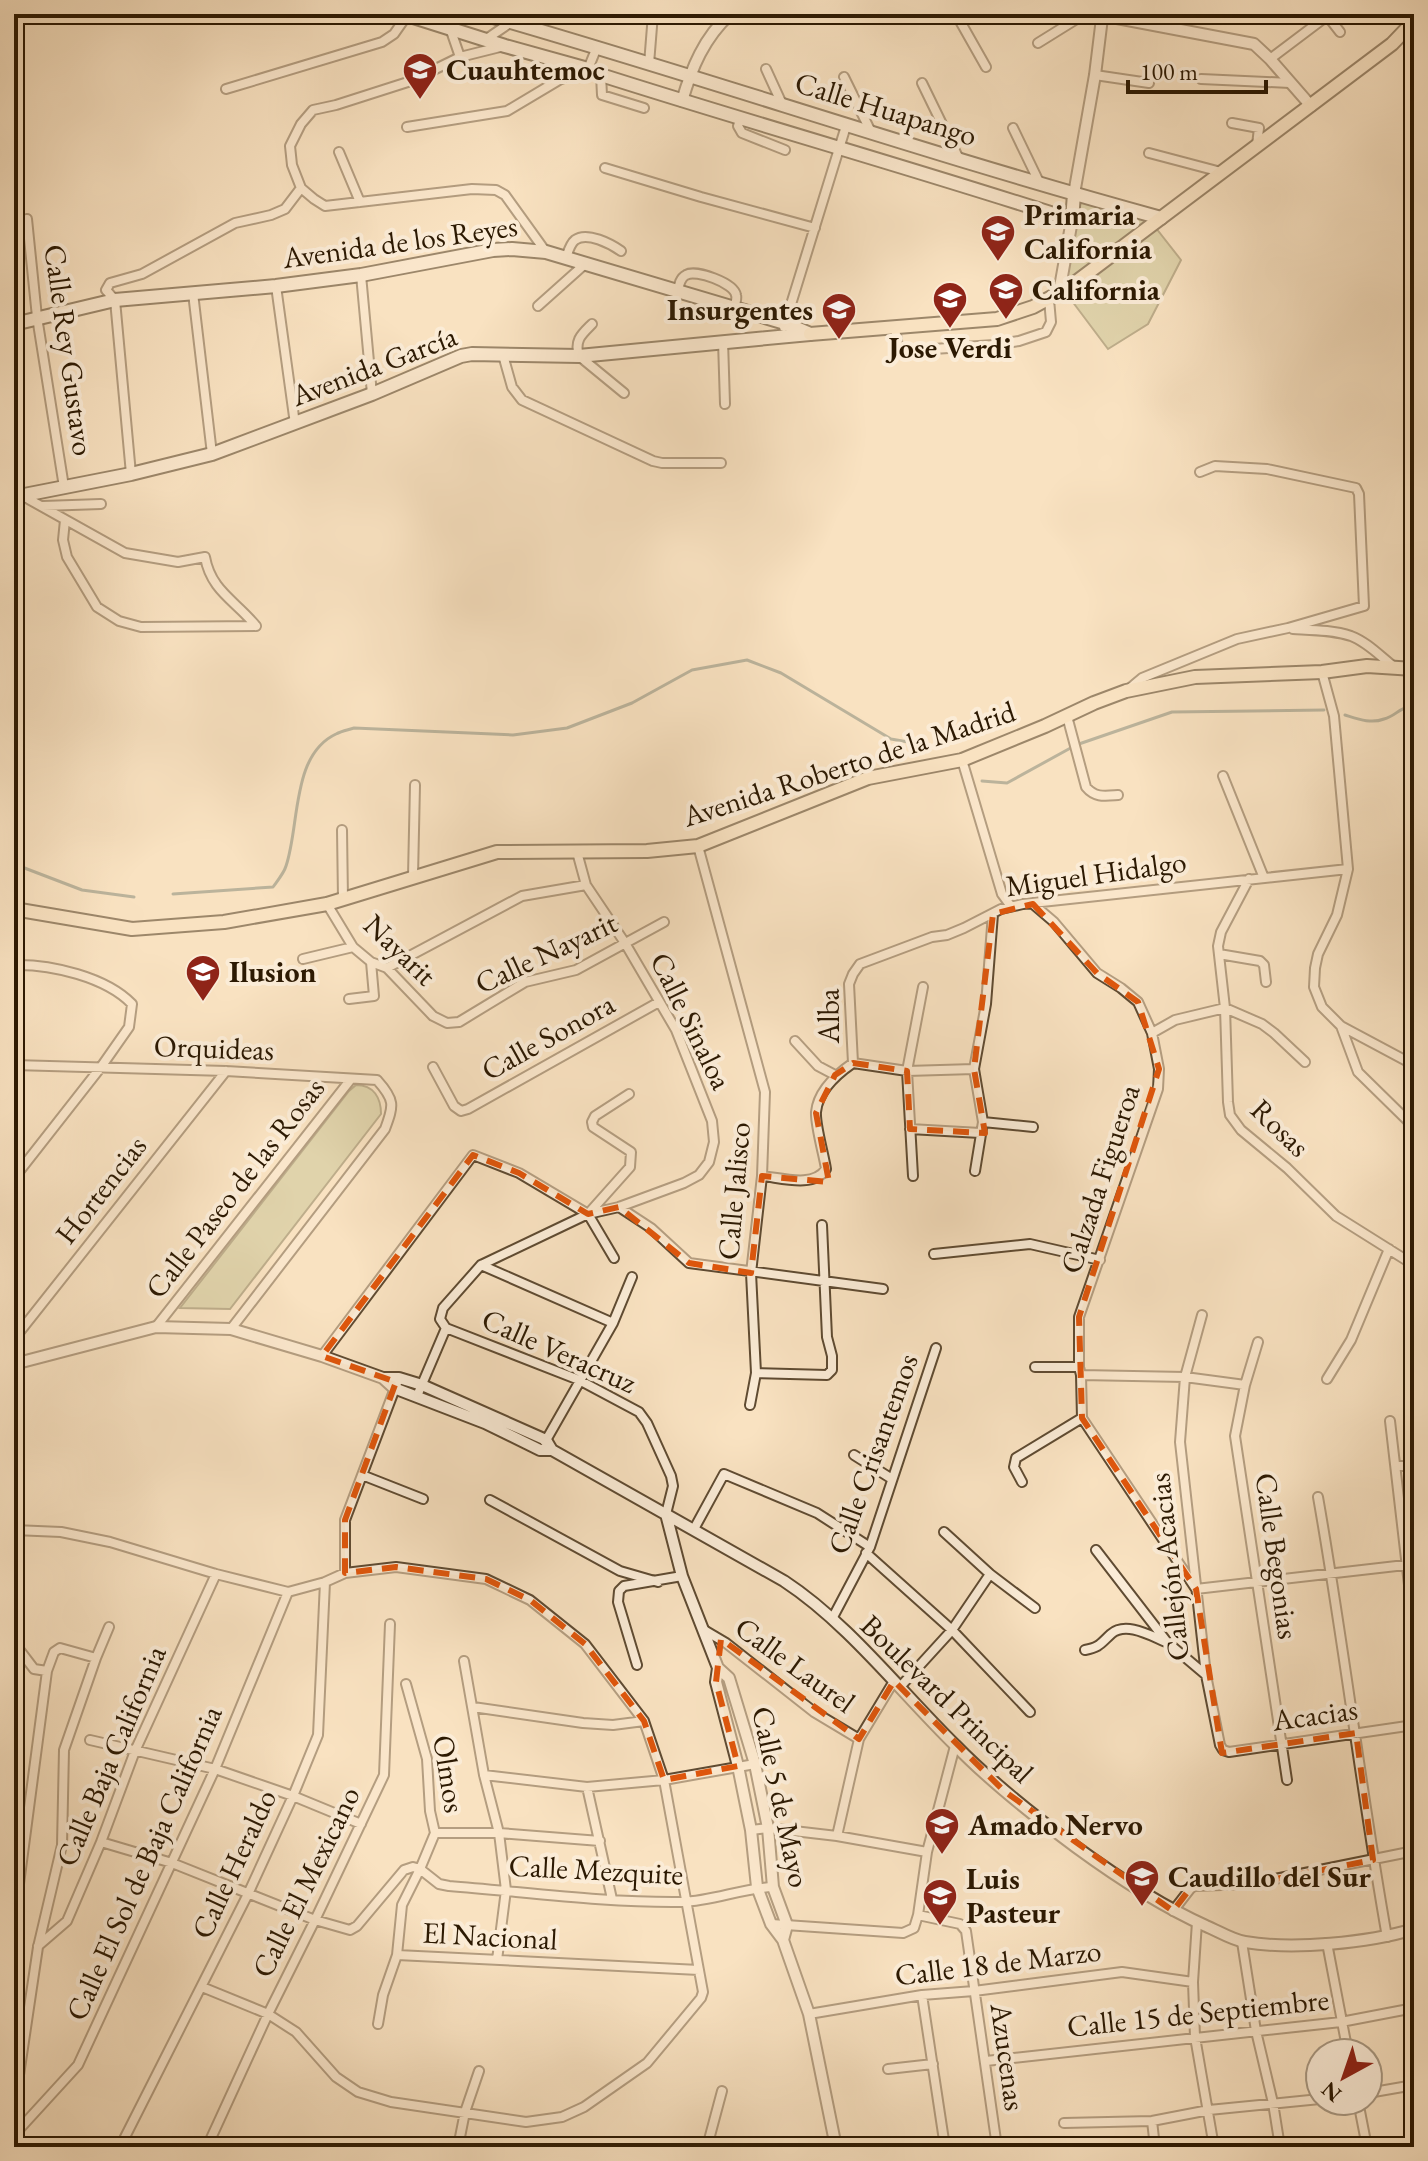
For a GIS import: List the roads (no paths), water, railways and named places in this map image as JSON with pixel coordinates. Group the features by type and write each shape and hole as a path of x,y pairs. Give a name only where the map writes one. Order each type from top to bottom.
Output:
{"main road":[{"name":"Calle Huapango","path":"406,14 1072,220"},
{"name":"Calle Huapango","path":"483,14 1040,185 1161,218"},
{"name":"Avenida García","path":"19,496 212,454 372,394 461,356 579,356 723,341 784,329 810,334 997,319 1016,314 1054,296 1161,218 1392,44 1414,21"},
{"path":"1072,220 1074,194"},
{"name":"Avenida de los Reyes","path":"14,324 111,295 193,293 276,286 512,249 546,252 734,308 784,329"},
{"name":"Avenida Roberto de la Madrid","path":"14,909 132,929 224,922 327,904 497,852 647,851 698,846 868,778 962,760 1126,691 1195,677 1322,672 1367,666 1414,669"}],"street":[{"path":"226,89 382,42 394,34 406,14"},
{"path":"485,40 523,14"},
{"path":"649,64 653,14"},
{"path":"956,14 986,67"},
{"path":"1038,43 1078,15 1118,16 1250,42 1258,46 1311,106"},
{"path":"1270,59 1326,15 1340,32"},
{"path":"682,101 689,77 705,44 726,16"},
{"path":"1074,194 1102,18"},
{"path":"450,28 460,57"},
{"path":"505,46 460,57 411,81 313,110 301,124 290,146 292,165 301,188 325,206 472,189 496,190 513,204 546,252"},
{"path":"407,127 507,111 565,77 588,69 597,47"},
{"path":"766,69 782,105"},
{"path":"601,75 602,95 644,108"},
{"path":"1095,75 1149,83"},
{"path":"844,77 872,133"},
{"path":"1201,79 1290,83"},
{"path":"922,83 959,159"},
{"path":"740,119 738,126 742,133 785,150"},
{"path":"1232,123 1259,128 1257,146"},
{"path":"784,329 846,126"},
{"path":"1013,128 1040,185"},
{"path":"339,152 360,202"},
{"path":"1149,153 1221,172"},
{"path":"605,168 815,228"},
{"path":"131,474 110,283 142,274 235,223 285,209 301,188"},
{"name":"Calle Rey Gustavo","path":"27,219 37,317 64,487"},
{"path":"895,328 898,347 903,351 994,345 1046,332 1051,322 1072,220"},
{"path":"566,258 572,243 584,237 603,241 621,251"},
{"path":"538,306 585,264"},
{"path":"678,291 684,276 695,272 732,288 736,294 734,308"},
{"path":"361,275 372,394"},
{"path":"276,286 295,424"},
{"path":"193,293 212,454"},
{"path":"592,324 577,340 579,356 624,393"},
{"path":"723,341 725,404"},
{"path":"503,355 512,387 522,400 653,461 721,463"},
{"path":"1126,691 1142,678 1237,639 1364,606 1359,494 1356,488 1267,469 1215,466 1200,472"},
{"path":"19,496 43,506 125,553 178,562 205,557 208,572 218,589 256,626 141,627 119,621 97,607 67,557 63,540 65,520"},
{"path":"43,506 101,504"},
{"path":"1288,628 1353,637 1394,667"},
{"path":"1322,672 1334,716 1348,869 1337,915 1318,954 1314,987 1322,1007 1341,1026 1414,1065"},
{"path":"1067,716 1086,787 1101,797 1118,795"},
{"path":"962,760 1002,894 1010,905"},
{"path":"1223,776 1264,878"},
{"path":"413,876 415,785"},
{"path":"342,830 343,899"},
{"name":"Calle Jalisco","path":"698,846 765,1092 762,1176 751,1273 756,1373 750,1405"},
{"name":"Calle Sinaloa","path":"481,1265 588,1214 619,1207 684,1183 699,1175 709,1162 714,1142 712,1121 676,1030 625,943 586,885 577,852"},
{"name":"Miguel Hidalgo","path":"860,964 932,937 947,935 1010,905 1348,869"},
{"name":"Rosas","path":"1249,879 1221,932 1219,954 1230,1115 1241,1130 1287,1168 1336,1216 1414,1265"},
{"path":"387,968 522,896 586,885"},
{"name":"Nayarit","path":"327,904 353,947 371,962 387,968 433,1016 447,1023"},
{"name":"Calzada Figueroa","path":"1033,904 1054,922 1097,973 1138,1002 1152,1033 1159,1069 1158,1089 1079,1317 1082,1418"},
{"path":"975,1171 983,1122 974,1069 986,1004 993,914"},
{"name":"Calle Nayarit","path":"447,1023 459,1022 525,982 576,970 664,922"},
{"path":"303,959 353,947"},
{"path":"1219,954 1260,961 1264,965 1266,982"},
{"path":"349,999 374,996 371,962"},
{"name":"Alba","path":"860,964 849,984 853,1063 907,1071 974,1069"},
{"name":"Orquideas","path":"14,965 62,968 121,993 132,1004 129,1027 101,1067"},
{"path":"913,1176 907,1071 923,987"},
{"name":"Calle Sonora","path":"433,1067 454,1106 461,1111 468,1109 659,1002"},
{"path":"1152,1033 1175,1020 1225,1008 1262,1024 1305,1062"},
{"path":"1341,1026 1358,1072 1414,1127"},
{"path":"795,1041 818,1066 835,1075"},
{"path":"762,1176 812,1180 821,1177 826,1169 816,1113 835,1075 853,1063"},
{"name":"Orquideas","path":"14,1065 226,1071 377,1080 390,1094 393,1109 385,1129 231,1329"},
{"path":"14,1178 101,1067"},
{"name":"Hortencias","path":"14,1339 226,1071"},
{"name":"Calle Paseo de las Rosas","path":"156,1327 351,1079"},
{"path":"588,1214 630,1167 632,1159 631,1152 593,1127 592,1122 595,1116 629,1094"},
{"path":"983,1122 1033,1127"},
{"path":"910,1129 980,1133"},
{"path":"322,1356 473,1155 519,1173 588,1214 614,1258"},
{"path":"619,1207 651,1228 689,1263 883,1289"},
{"path":"756,1373 827,1375 832,1370 827,1337 822,1225"},
{"path":"934,1254 1030,1244 1100,1260"},
{"path":"1327,1379 1351,1340 1389,1249"},
{"path":"419,1391 446,1328 440,1319 443,1308 481,1265 613,1323"},
{"path":"546,1447 579,1380 613,1323 632,1277"},
{"name":"Callejón Acacias","path":"1202,1315 1185,1377 1180,1442 1206,1675 1223,1750"},
{"name":"Boulevard Principal","path":"14,1364 156,1327 231,1329 322,1356 419,1391 485,1423 546,1447 805,1595 1004,1791 1115,1875 1173,1911 1242,1942 1289,1946 1387,1937 1414,1929"},
{"name":"Calle Veracruz","path":"446,1328 579,1380 639,1412 671,1476 673,1486 666,1514"},
{"name":"Calle Begonias","path":"1258,1342 1245,1385 1235,1436 1287,1780"},
{"name":"Calle Crisantemos","path":"832,1619 868,1550 936,1348"},
{"path":"1035,1367 1185,1377 1245,1385"},
{"path":"345,1573 345,1520 397,1383"},
{"path":"1022,1482 1014,1467 1016,1458 1082,1418 1196,1589 1410,1565"},
{"path":"1390,1421 1410,1565 1414,1628"},
{"path":"854,1455 892,1479"},
{"path":"1396,1466 1414,1466"},
{"path":"694,1529 724,1474 817,1513 868,1550 952,1630 1030,1712"},
{"path":"362,1475 423,1499"},
{"path":"1318,1497 1387,1937"},
{"path":"490,1500 620,1571 658,1582"},
{"name":"Calle 5 de Mayo","path":"666,1514 682,1576 718,1668 729,1678 755,1764 768,1828 773,1887 787,1925 783,1940"},
{"path":"14,1530 61,1532 110,1542 288,1592 345,1573 396,1567 486,1579 530,1600 585,1644 644,1721 664,1780 703,1992 647,2063 584,2107 562,2117 526,2122 391,2102 358,2092 336,2077 296,2032 268,2014 202,1987"},
{"path":"944,1532 990,1574 1035,1608"},
{"path":"1096,1550 1167,1642 1206,1675"},
{"name":"Calle Baja California","path":"38,1947 67,1921 135,1751 216,1574"},
{"path":"837,1836 859,1739 897,1684 952,1630 990,1574"},
{"path":"637,1665 618,1602 619,1591 624,1586 682,1576"},
{"name":"Calle Heraldo","path":"120,2147 248,1894 318,1735 325,1582"},
{"name":"Calle El Sol de Baja California","path":"14,2133 78,2065 215,1769 288,1592"},
{"path":"14,1611 18,1648 34,1669 47,1671"},
{"name":"Calle El Mexicano","path":"207,2147 384,1775 390,1624"},
{"path":"14,2133 19,2075 38,1947 62,1845 64,1750 109,1627"},
{"path":"1085,1650 1099,1647 1117,1630 1129,1629 1167,1642"},
{"name":"Calle Laurel","path":"704,1630 726,1643 814,1712 859,1739"},
{"path":"14,1922 47,1671 54,1652 60,1648 96,1658"},
{"path":"464,1661 484,1775 499,1833 506,1890 497,1960"},
{"name":"Calle 5 de Mayo","path":"718,1668 716,1682 751,1830 757,1887 771,1924 783,1940 809,2014 836,2147"},
{"name":"Olmos","path":"406,1684 427,1759 430,1811 435,1833 420,1869"},
{"path":"473,1707 583,1723 613,1725 644,1721"},
{"name":"Acacias","path":"1223,1750 1229,1752 1414,1725"},
{"path":"90,1740 215,1769 361,1824"},
{"path":"771,1924 903,1933 914,1928 927,1852 955,1746"},
{"path":"484,1775 587,1787 664,1780 755,1764"},
{"path":"587,1787 612,1899"},
{"path":"751,1830 768,1828 837,1836 927,1852"},
{"path":"435,1833 499,1833 600,1841"},
{"name":"El Nacional","path":"101,1842 172,1863 315,1920 350,1930 357,1926 404,1870 413,1867 420,1869 402,1905 397,1955 699,1970"},
{"path":"1173,1911 1194,1886 1250,1884 1414,1851"},
{"name":"Calle Mezquite","path":"420,1869 439,1884 612,1899 685,1902 757,1887 773,1887"},
{"name":"Azucenas","path":"918,1915 964,1927 997,2147"},
{"path":"1197,1922 1193,1982 1195,2037 1214,2147"},
{"path":"1242,1942 1256,2031 1280,2147"},
{"path":"1327,1943 1344,2037"},
{"path":"378,2024 383,1995 397,1955"},
{"name":"Calle 18 de Marzo","path":"809,2014 922,1995 1122,1972 1193,1982"},
{"path":"922,1995 945,2147"},
{"name":"Calle 15 de Septiembre","path":"986,2061 1341,2022 1414,2008"},
{"path":"888,2069 933,2064"},
{"path":"458,2147 465,2112 479,2071"},
{"path":"1384,2090 1414,2085"},
{"path":"707,2147 722,2091"},
{"path":"1064,2123 1152,2121 1209,2110 1304,2100"},
{"path":"1361,2117 1367,2147"},
{"path":"1152,2121 1155,2147"}],"waterway":[{"path":"173,894 273,887 286,866 299,792 311,758 322,744 336,734 354,728 513,735 567,728 632,703 692,670 747,660 781,673 891,739 925,745"},
{"path":"1345,715 1374,721 1388,718 1414,705"},
{"path":"982,781 1007,783 1076,745 1172,712 1324,710"},
{"path":"14,864 82,890 134,897"}],"place":[{"name":"Cuauhtemoc","path":"420,101"},
{"name":"Primaria California","path":"998,263"},
{"name":"California","path":"1006,321"},
{"name":"Jose Verdi","path":"950,330"},
{"name":"Insurgentes","path":"839,341"},
{"name":"Ilusion","path":"203,1003"},
{"name":"Amado Nervo","path":"942,1856"},
{"name":"Caudillo del Sur","path":"1142,1908"},
{"name":"Luis Pasteur","path":"940,1927"}]}
